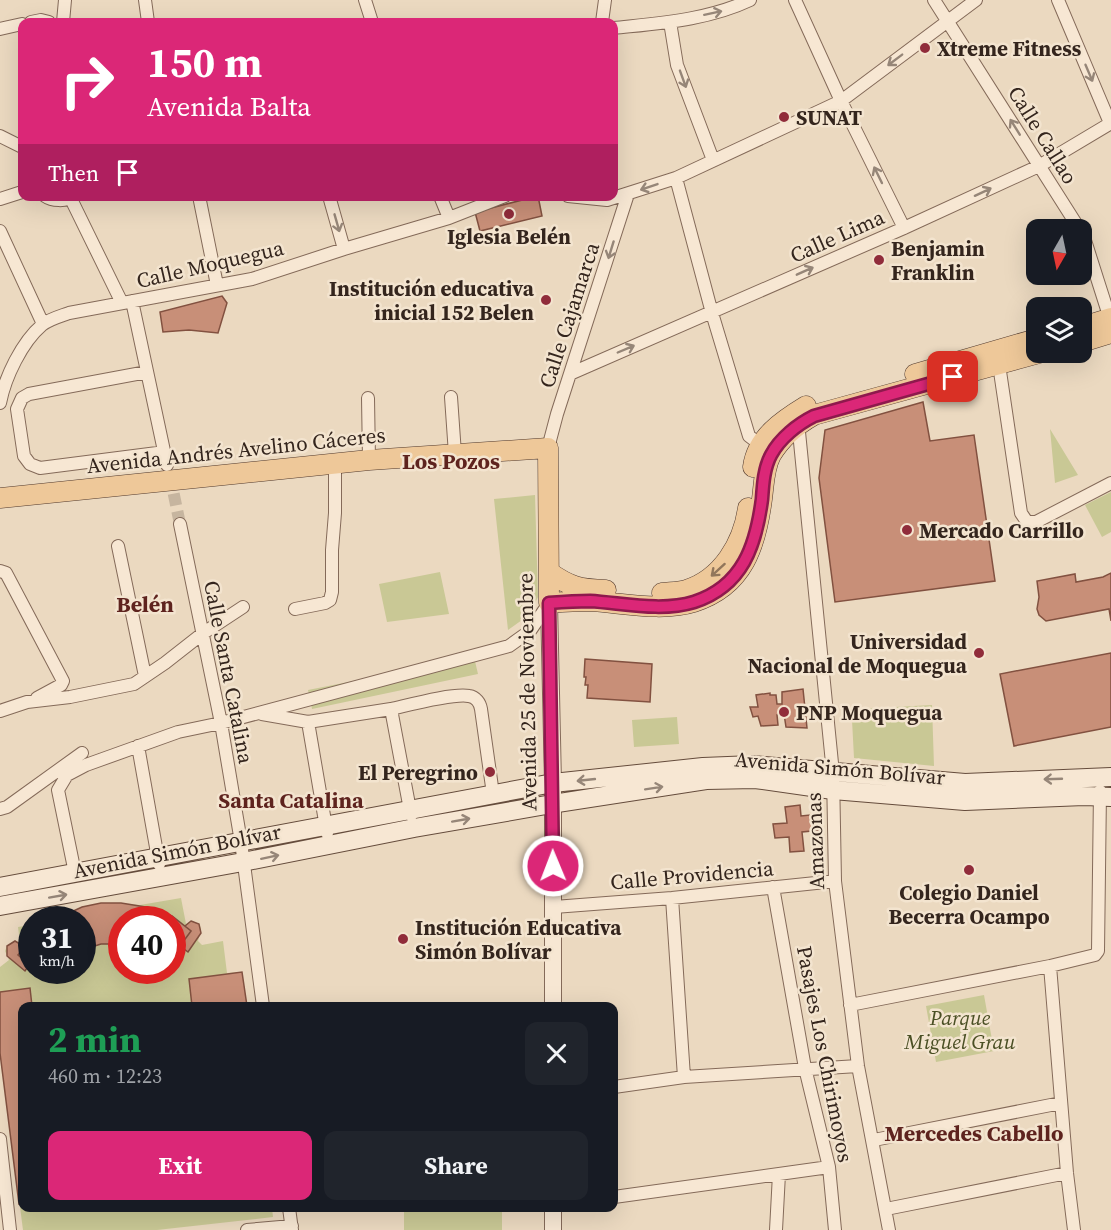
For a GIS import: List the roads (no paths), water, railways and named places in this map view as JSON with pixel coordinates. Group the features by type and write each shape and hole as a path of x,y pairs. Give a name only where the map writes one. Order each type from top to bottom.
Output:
{"main road":[{"path":"1092,326 1111,323"},
{"path":"1092,335 1111,323"},
{"path":"998,358 1026,344"},
{"path":"549,572 567,584 587,589 662,594 686,590 705,581 722,567 738,546 746,525 754,461 766,449 779,422 796,418 810,403 998,358 1026,354"},
{"path":"549,603 587,601 664,606 693,602 714,593 732,578 749,555 758,529 766,449"},
{"name":"Avenida Andrés Avelino Cáceres","path":"0,511 335,470 369,460 455,454 548,454"},
{"name":"Avenida Andrés Avelino Cáceres","path":"0,498 548,454"},
{"name":"Avenida 25 de Noviembre","path":"548,454 549,603"},
{"name":"Avenida Simón Bolívar","path":"0,887 553,783 703,767 753,765 833,782 965,801 1106,797"},
{"name":"Avenida Simón Bolívar","path":"0,906 414,828 706,780 965,783 1105,777"},
{"path":"965,783 965,801"},
{"path":"83,871 95,889"}],"street":[{"path":"64,18 65,0"},
{"path":"145,0 147,18"},
{"path":"365,0 371,18"},
{"path":"602,18 604,0"},
{"path":"618,28 670,22 730,10 750,0"},
{"path":"795,0 904,228"},
{"name":"Calle Callao","path":"934,0 1074,219"},
{"path":"618,197 676,178 841,100 976,0"},
{"path":"1058,0 1110,123"},
{"path":"670,22 677,65 713,160"},
{"path":"0,29 18,25"},
{"name":"Calle Lima","path":"572,372 712,313 1039,166 1110,123"},
{"path":"0,135 18,145"},
{"path":"676,178 712,313 749,436 766,449"},
{"path":"0,199 18,193"},
{"name":"Calle Cajamarca","path":"548,454 557,414 628,194"},
{"path":"75,201 127,302 147,372 167,465"},
{"path":"200,201 217,285"},
{"path":"330,201 344,249"},
{"path":"442,201 449,218"},
{"name":"Calle Moquegua","path":"0,403 3,386 18,354 43,324 69,313 252,279 449,218 492,201"},
{"path":"0,231 43,324"},
{"name":"Calle Callao","path":"1092,264 1111,323"},
{"path":"998,358 1021,513 1027,522 1036,522 1111,483"},
{"path":"147,372 29,394 22,398 17,409 24,456 30,464 40,468 165,452"},
{"path":"451,397 455,454"},
{"path":"368,398 369,460"},
{"name":"Amazonas","path":"796,418 833,782 835,881 858,1066 874,1140 889,1230"},
{"path":"295,609 325,603 330,600 333,592 335,470"},
{"name":"Calle Santa Catalina","path":"180,524 221,723 241,842 261,1002"},
{"path":"118,546 145,676"},
{"path":"0,571 6,573 63,681 62,685 27,702 0,711"},
{"path":"83,871 58,790 67,775 86,765 178,732 221,723 509,646 530,631 549,603"},
{"name":"Avenida 25 de Noviembre","path":"549,603 553,783 553,1002"},
{"path":"27,702 70,697 134,684 243,607"},
{"path":"258,713 308,722 446,698 470,696 480,703 493,794"},
{"path":"391,709 414,828"},
{"path":"308,722 329,844"},
{"path":"138,747 161,877"},
{"path":"0,809 7,807 82,753"},
{"path":"850,1005 1095,955 1098,951 1106,797 1105,777"},
{"name":"Calle Providencia","path":"554,907 672,898 835,881"},
{"name":"Pasajes Los Chirimoyos","path":"773,887 805,1068 829,1167 835,1230"},
{"path":"672,898 684,1077"},
{"path":"1050,966 1067,1173 1074,1230"},
{"path":"618,1086 684,1077 858,1066"},
{"path":"874,1140 1061,1103"},
{"path":"0,1139 10,1230"},
{"path":"618,1196 829,1167"},
{"path":"886,1209 1067,1173"},
{"path":"776,1230 779,1174"},
{"path":"247,1230 292,1228 290,1212"},
{"path":"553,1212 553,1230"}],"tunnel":[{"path":"170,476 180,524"}],"place":[{"name":"Xtreme Fitness","path":"925,48"},
{"name":"SUNAT","path":"784,117"},
{"name":"Iglesia Belén","path":"509,214"},
{"name":"Benjamin Franklin","path":"879,260"},
{"name":"Institución educativa inicial 152 Belen","path":"546,300"},
{"name":"Mercado Carrillo","path":"907,530"},
{"name":"Universidad Nacional de Moquegua","path":"979,653"},
{"name":"PNP Moquegua","path":"784,712"},
{"name":"El Peregrino","path":"490,772"},
{"name":"Colegio Daniel Becerra Ocampo","path":"969,870"},
{"name":"Institución Educativa Simón Bolívar","path":"403,939"}],"district":[{"name":"Los Pozos","path":"451,461"},
{"name":"Belén","path":"145,604"},
{"name":"Santa Catalina","path":"291,800"},
{"name":"Mercedes Cabello","path":"974,1133"}],"park label":[{"name":"Parque Miguel Grau","path":"960,1029"}]}
